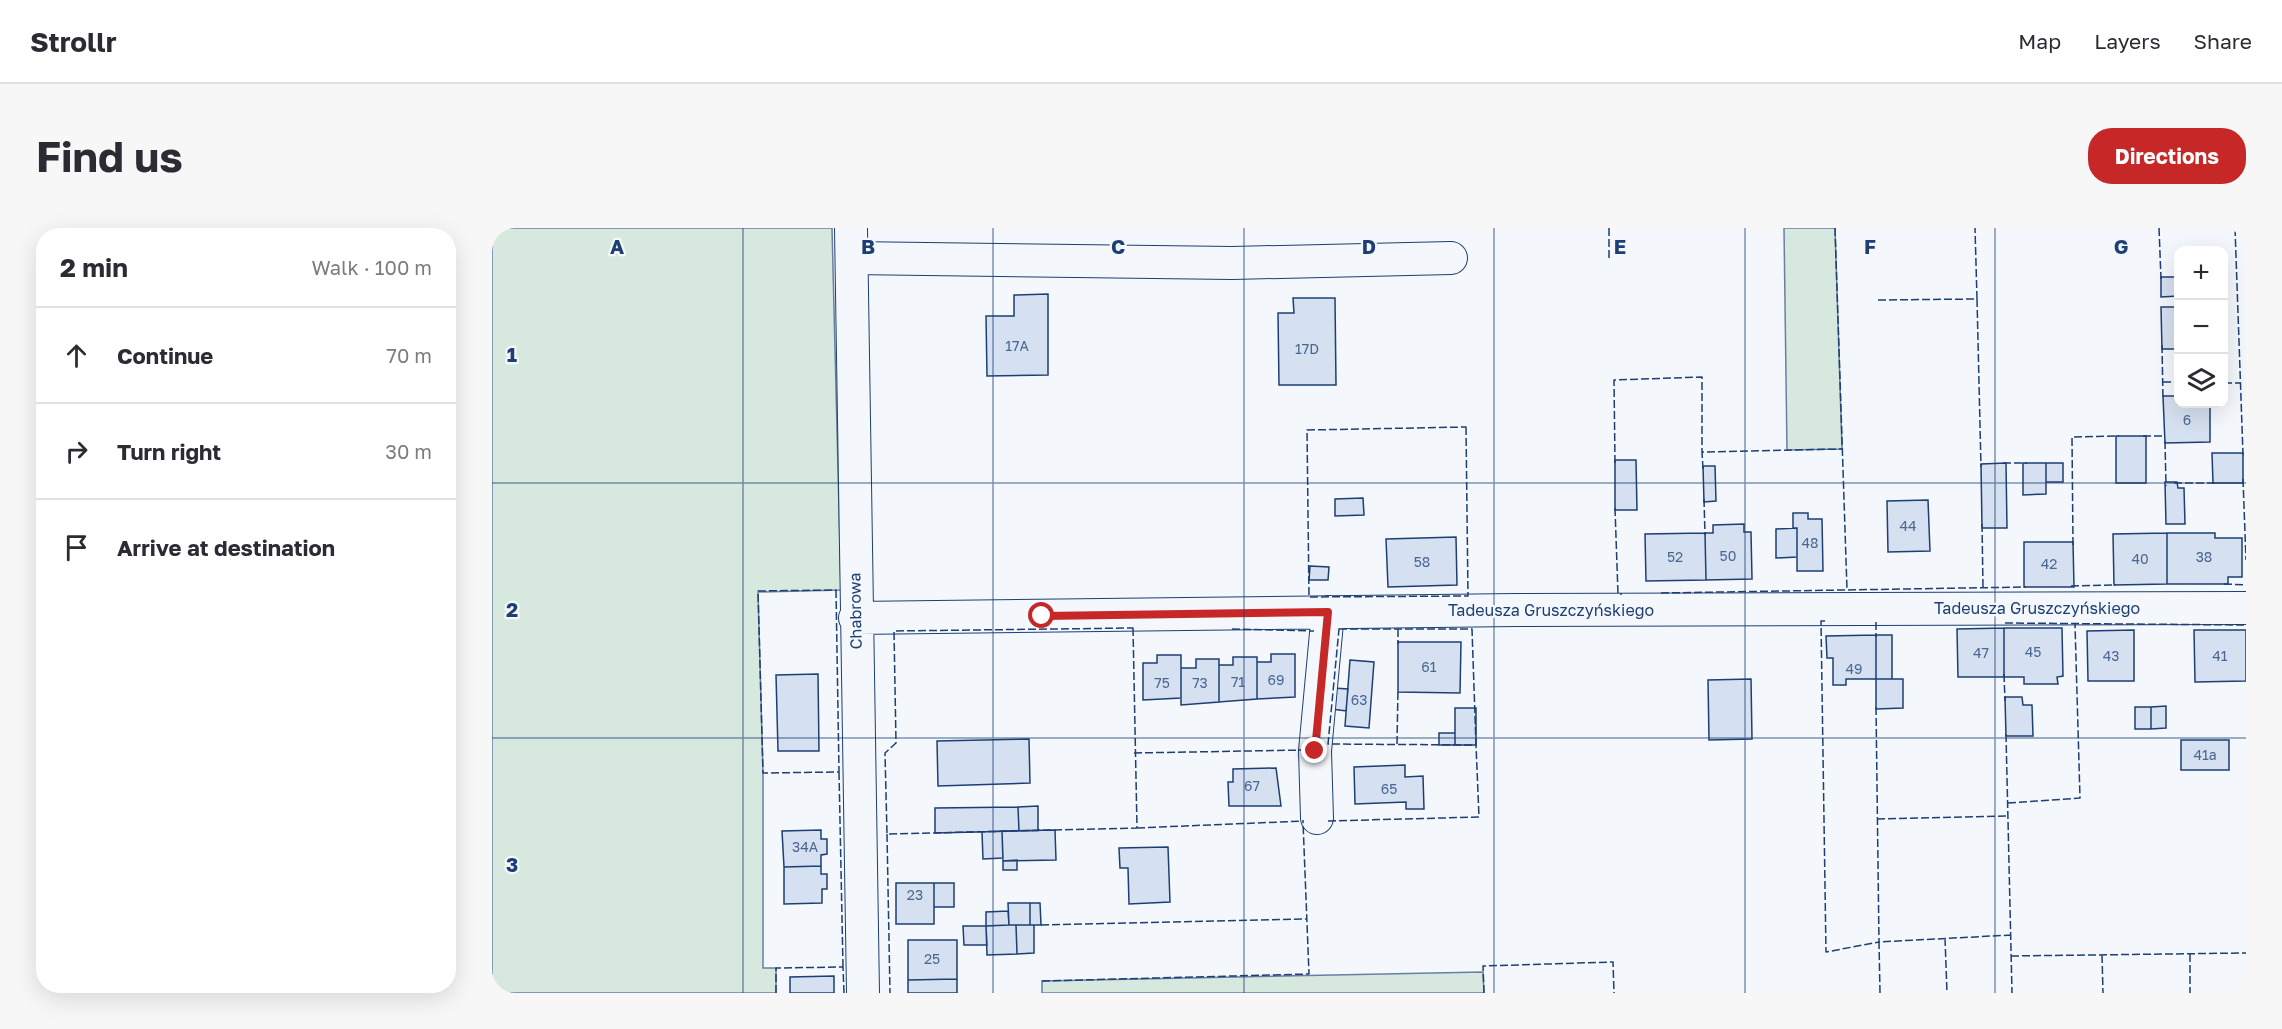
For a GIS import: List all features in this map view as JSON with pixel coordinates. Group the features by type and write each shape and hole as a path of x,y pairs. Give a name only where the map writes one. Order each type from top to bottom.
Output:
{"street":[{"path":"851,243 1232,263 1451,258"},
{"name":"Chabrowa","path":"851,243 855,618 863,993"},
{"name":"Tadeusza Gruszczyńskiego","path":"855,618 1328,612 2246,608"},
{"path":"1317,818 1315,751 1328,612"}],"shaded area":[{"path":"492,228 832,228 841,590 758,592 763,773 763,968 776,968 776,993 492,993"},
{"path":"1784,228 1835,228 1842,449 1787,450"},
{"path":"1483,972 1484,993 1042,993 1042,981"}],"building":[{"path":"2161,277 2174,277 2174,296 2161,297"},
{"path":"1048,294 1048,375 987,376 986,316 1014,316 1014,295"},
{"path":"1293,298 1335,298 1336,385 1279,385 1278,313 1294,313"},
{"path":"2161,307 2174,307 2174,349 2162,349"},
{"path":"2163,396 2174,396 2174,408 2210,408 2210,442 2165,443"},
{"path":"2116,436 2146,436 2146,483 2116,483"},
{"path":"2212,453 2243,453 2243,483 2213,483"},
{"path":"1615,460 1636,460 1637,510 1615,510"},
{"path":"2006,463 2007,528 1982,528 1981,464"},
{"path":"2023,463 2046,463 2046,494 2023,495"},
{"path":"2046,463 2063,463 2063,482 2046,482"},
{"path":"1703,466 1715,466 1716,501 1704,502"},
{"path":"2165,482 2177,482 2178,488 2184,488 2185,524 2166,524"},
{"path":"1363,498 1364,515 1335,516 1335,499"},
{"path":"1928,500 1930,551 1888,552 1887,501"},
{"path":"1793,513 1808,513 1808,519 1822,519 1823,571 1797,571 1797,528 1793,528"},
{"path":"1744,524 1744,532 1751,532 1752,579 1706,580 1705,533 1713,533 1713,525"},
{"path":"1797,528 1797,557 1776,558 1776,529"},
{"path":"1705,533 1706,580 1646,581 1645,534"},
{"path":"2167,533 2167,584 2114,585 2113,534"},
{"path":"2167,533 2215,533 2215,538 2242,538 2242,577 2228,577 2228,584 2167,584"},
{"path":"1456,537 1457,585 1388,587 1386,539"},
{"path":"2024,542 2073,542 2074,587 2024,587"},
{"path":"1310,566 1329,567 1328,580 1309,580"},
{"path":"2004,628 2004,677 1958,677 1957,629"},
{"path":"2004,628 2062,628 2063,676 2057,677 2058,684 2024,684 2024,677 2004,677"},
{"path":"2134,630 2134,681 2088,681 2087,631"},
{"path":"2194,630 2246,630 2246,681 2195,682"},
{"path":"1876,635 1892,635 1892,679 1876,679"},
{"path":"1876,635 1876,679 1846,679 1846,685 1833,685 1833,658 1827,658 1826,636"},
{"path":"1398,642 1461,642 1460,693 1398,692"},
{"path":"1271,654 1295,654 1295,697 1257,699 1257,662 1271,662"},
{"path":"1157,655 1181,655 1181,698 1143,700 1143,663 1157,663"},
{"path":"1233,657 1257,657 1257,699 1219,702 1219,665 1233,665"},
{"path":"1196,659 1219,659 1219,702 1181,705 1181,668 1196,668"},
{"path":"1350,660 1374,662 1369,728 1345,726"},
{"path":"818,674 819,751 778,751 776,675"},
{"path":"1751,679 1752,739 1709,740 1708,680"},
{"path":"1876,679 1903,679 1903,708 1876,709"},
{"path":"1333,688 1348,689 1346,711 1332,709"},
{"path":"2005,697 2022,697 2023,705 2032,705 2033,736 2006,736"},
{"path":"2166,706 2166,728 2151,729 2151,707"},
{"path":"2135,707 2151,707 2151,729 2135,729"},
{"path":"1455,708 1476,708 1476,745 1455,745"},
{"path":"1439,733 1455,733 1455,745 1439,745"},
{"path":"1029,739 1030,783 938,786 937,741"},
{"path":"2181,740 2229,740 2229,770 2181,770"},
{"path":"1405,765 1405,777 1423,776 1424,809 1406,809 1406,802 1355,804 1354,767"},
{"path":"1276,768 1281,806 1229,806 1228,782 1233,782 1233,769"},
{"path":"1038,806 1038,831 1019,831 1018,807"},
{"path":"1018,807 1019,831 935,833 935,808"},
{"path":"821,830 821,839 827,839 827,854 821,855 821,866 784,867 782,831"},
{"path":"1055,830 1056,860 1003,861 1002,831"},
{"path":"1002,831 1003,858 983,859 982,832"},
{"path":"1168,847 1170,902 1129,904 1128,868 1120,868 1119,848"},
{"path":"1017,860 1017,870 1003,870 1003,861"},
{"path":"821,866 821,874 827,874 827,889 822,889 822,903 784,904 784,867"},
{"path":"896,883 934,883 934,924 896,924"},
{"path":"934,883 954,883 954,907 934,907"},
{"path":"1008,903 1030,903 1030,925 1009,925"},
{"path":"1030,903 1040,903 1041,925 1030,925"},
{"path":"1008,911 1009,925 986,926 986,912"},
{"path":"1016,925 1017,954 987,955 986,926"},
{"path":"1016,925 1034,925 1034,953 1017,954"},
{"path":"963,926 986,926 987,945 964,945"},
{"path":"908,940 957,940 957,979 908,980"},
{"path":"834,976 834,993 790,993 790,977"},
{"path":"957,979 957,993 908,993 908,980"}],"fence":[{"path":"1609,228 1609,259"},
{"path":"1835,228 1847,590"},
{"path":"1878,300 1977,299 1975,228"},
{"path":"2159,228 2161,279"},
{"path":"2235,228 2243,455"},
{"path":"1977,299 1981,467"},
{"path":"2162,345 2163,399"},
{"path":"1615,463 1614,380 1702,377 1702,452"},
{"path":"2163,382 2174,382"},
{"path":"2228,383 2241,383"},
{"path":"1466,427 1468,596 1309,597 1307,430 1466,427"},
{"path":"2073,545 2072,437 2119,436"},
{"path":"2143,436 2164,436"},
{"path":"2165,441 2166,486"},
{"path":"1703,469 1702,452 1842,449"},
{"path":"2003,463 2027,463"},
{"path":"2243,479 2246,560"},
{"path":"2174,483 2216,483"},
{"path":"1704,499 1705,535"},
{"path":"1615,508 1618,594 1622,594"},
{"path":"1982,524 1983,587"},
{"path":"2224,584 2246,585"},
{"path":"2071,586 2116,585"},
{"path":"1661,593 2026,587"},
{"path":"836,590 839,772 763,773 758,591 836,590"},
{"path":"1825,621 1821,621 1826,952 1879,942 1876,706"},
{"path":"1876,622 1876,637"},
{"path":"2005,623 2246,625"},
{"path":"2008,803 2080,798 2075,624"},
{"path":"1133,628 1137,828 887,834 885,753 896,743 894,631 1133,628"},
{"path":"1232,629 1314,631"},
{"path":"1339,629 1472,629 1476,745 1328,744 1339,629"},
{"path":"1398,629 1398,644"},
{"path":"2004,674 2005,701"},
{"path":"1397,744 1398,689"},
{"path":"2006,734 2012,993"},
{"path":"1328,821 1479,817 1476,745"},
{"path":"1134,753 1304,750"},
{"path":"839,772 843,967"},
{"path":"1877,819 2008,816"},
{"path":"1137,828 1304,821"},
{"path":"1042,981 1309,974 1303,822"},
{"path":"887,834 890,993"},
{"path":"1041,925 1306,919"},
{"path":"1880,993 1879,942 2011,935"},
{"path":"1945,938 1947,993"},
{"path":"2011,956 2246,953"},
{"path":"2190,954 2190,993"},
{"path":"2102,955 2103,993"},
{"path":"1484,993 1483,966 1613,962 1614,993"},
{"path":"776,993 776,968 843,967 844,993"}],"route":[{"path":"1042,616 1328,612 1315,751"}]}
